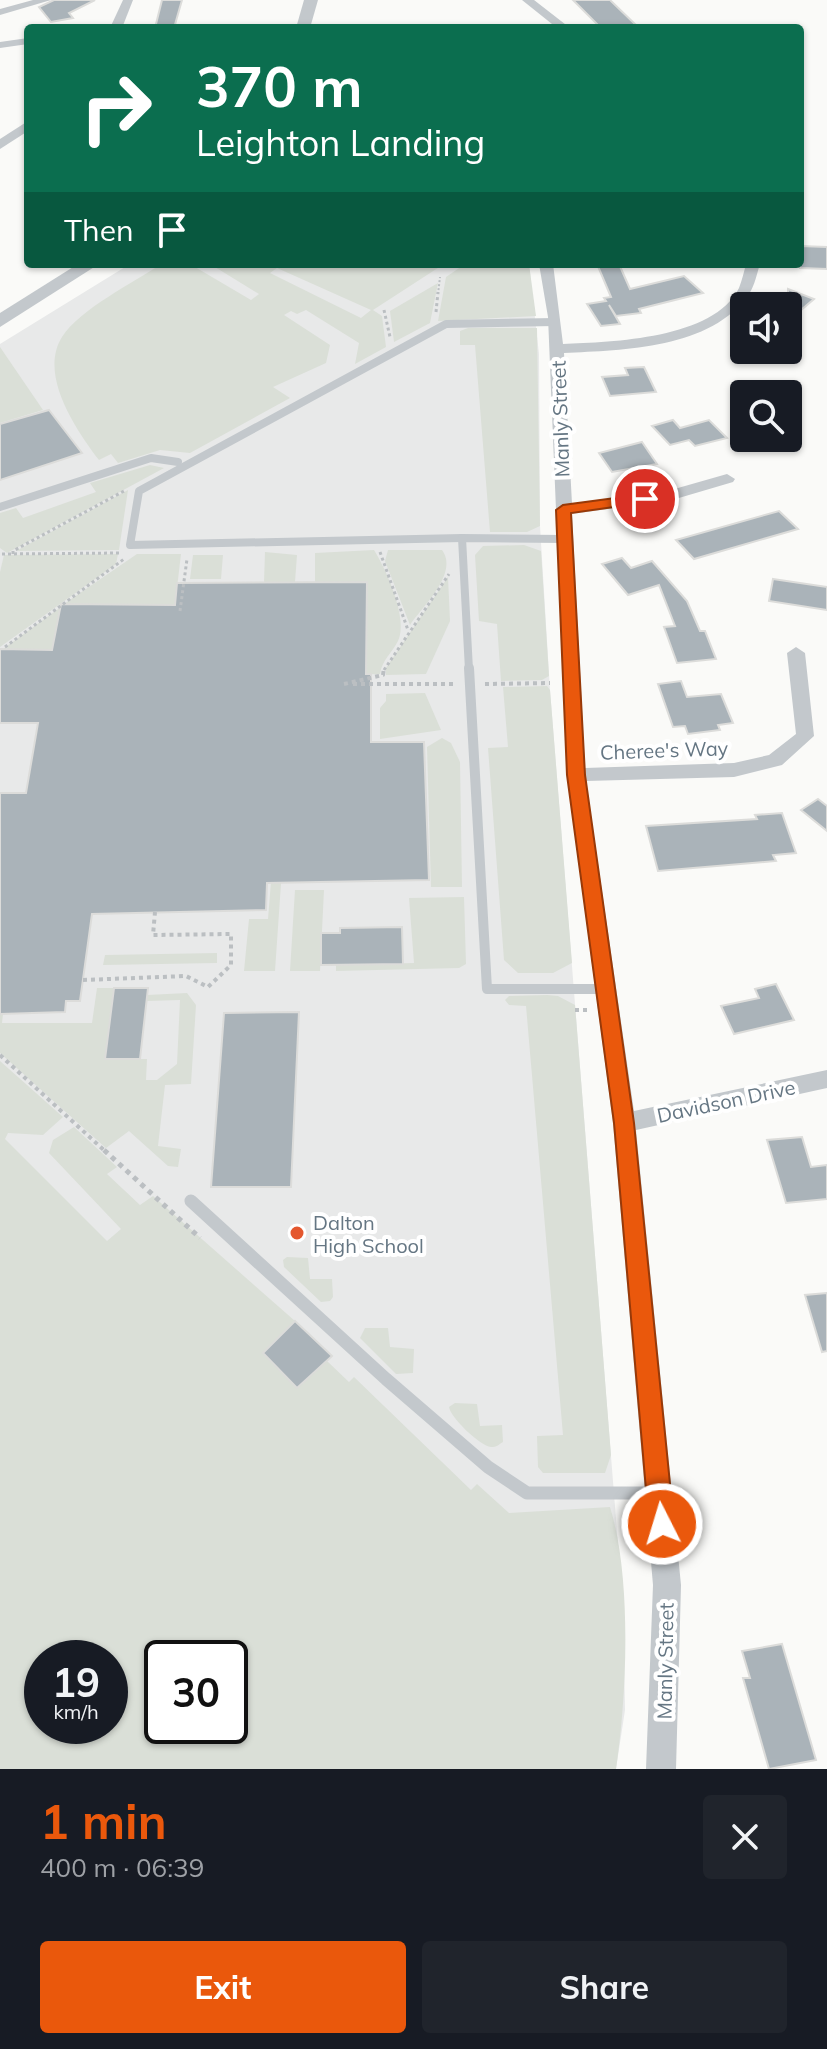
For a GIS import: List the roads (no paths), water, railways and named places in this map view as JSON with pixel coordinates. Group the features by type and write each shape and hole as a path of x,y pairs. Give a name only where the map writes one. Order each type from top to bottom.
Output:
{"street":[{"path":"0,12 46,0"},
{"path":"118,24 128,0"},
{"path":"304,24 311,0"},
{"path":"527,0 559,24"},
{"path":"8,31 22,42"},
{"path":"0,45 22,42"},
{"path":"0,145 24,128"},
{"path":"0,321 84,268"},
{"name":"Manly Street","path":"547,268 556,322 576,775 624,1123 667,1585 661,1769"},
{"path":"557,349 644,343 696,329 735,300 747,285 752,268"},
{"path":"563,510 672,495 727,479"},
{"name":"Cheree's Way","path":"576,775 734,770 775,760 805,736 796,653"},
{"name":"Davidson Drive","path":"624,1123 827,1079"}],"lane":[{"path":"556,322 446,324 139,491 130,545 462,538 565,539"},
{"path":"0,507 151,458 178,462"},
{"path":"462,538 487,989 605,989"},
{"path":"191,1201 386,1379 488,1467 527,1493 659,1493"}],"place":[{"name":"Dalton High School","path":"297,1233"}]}
